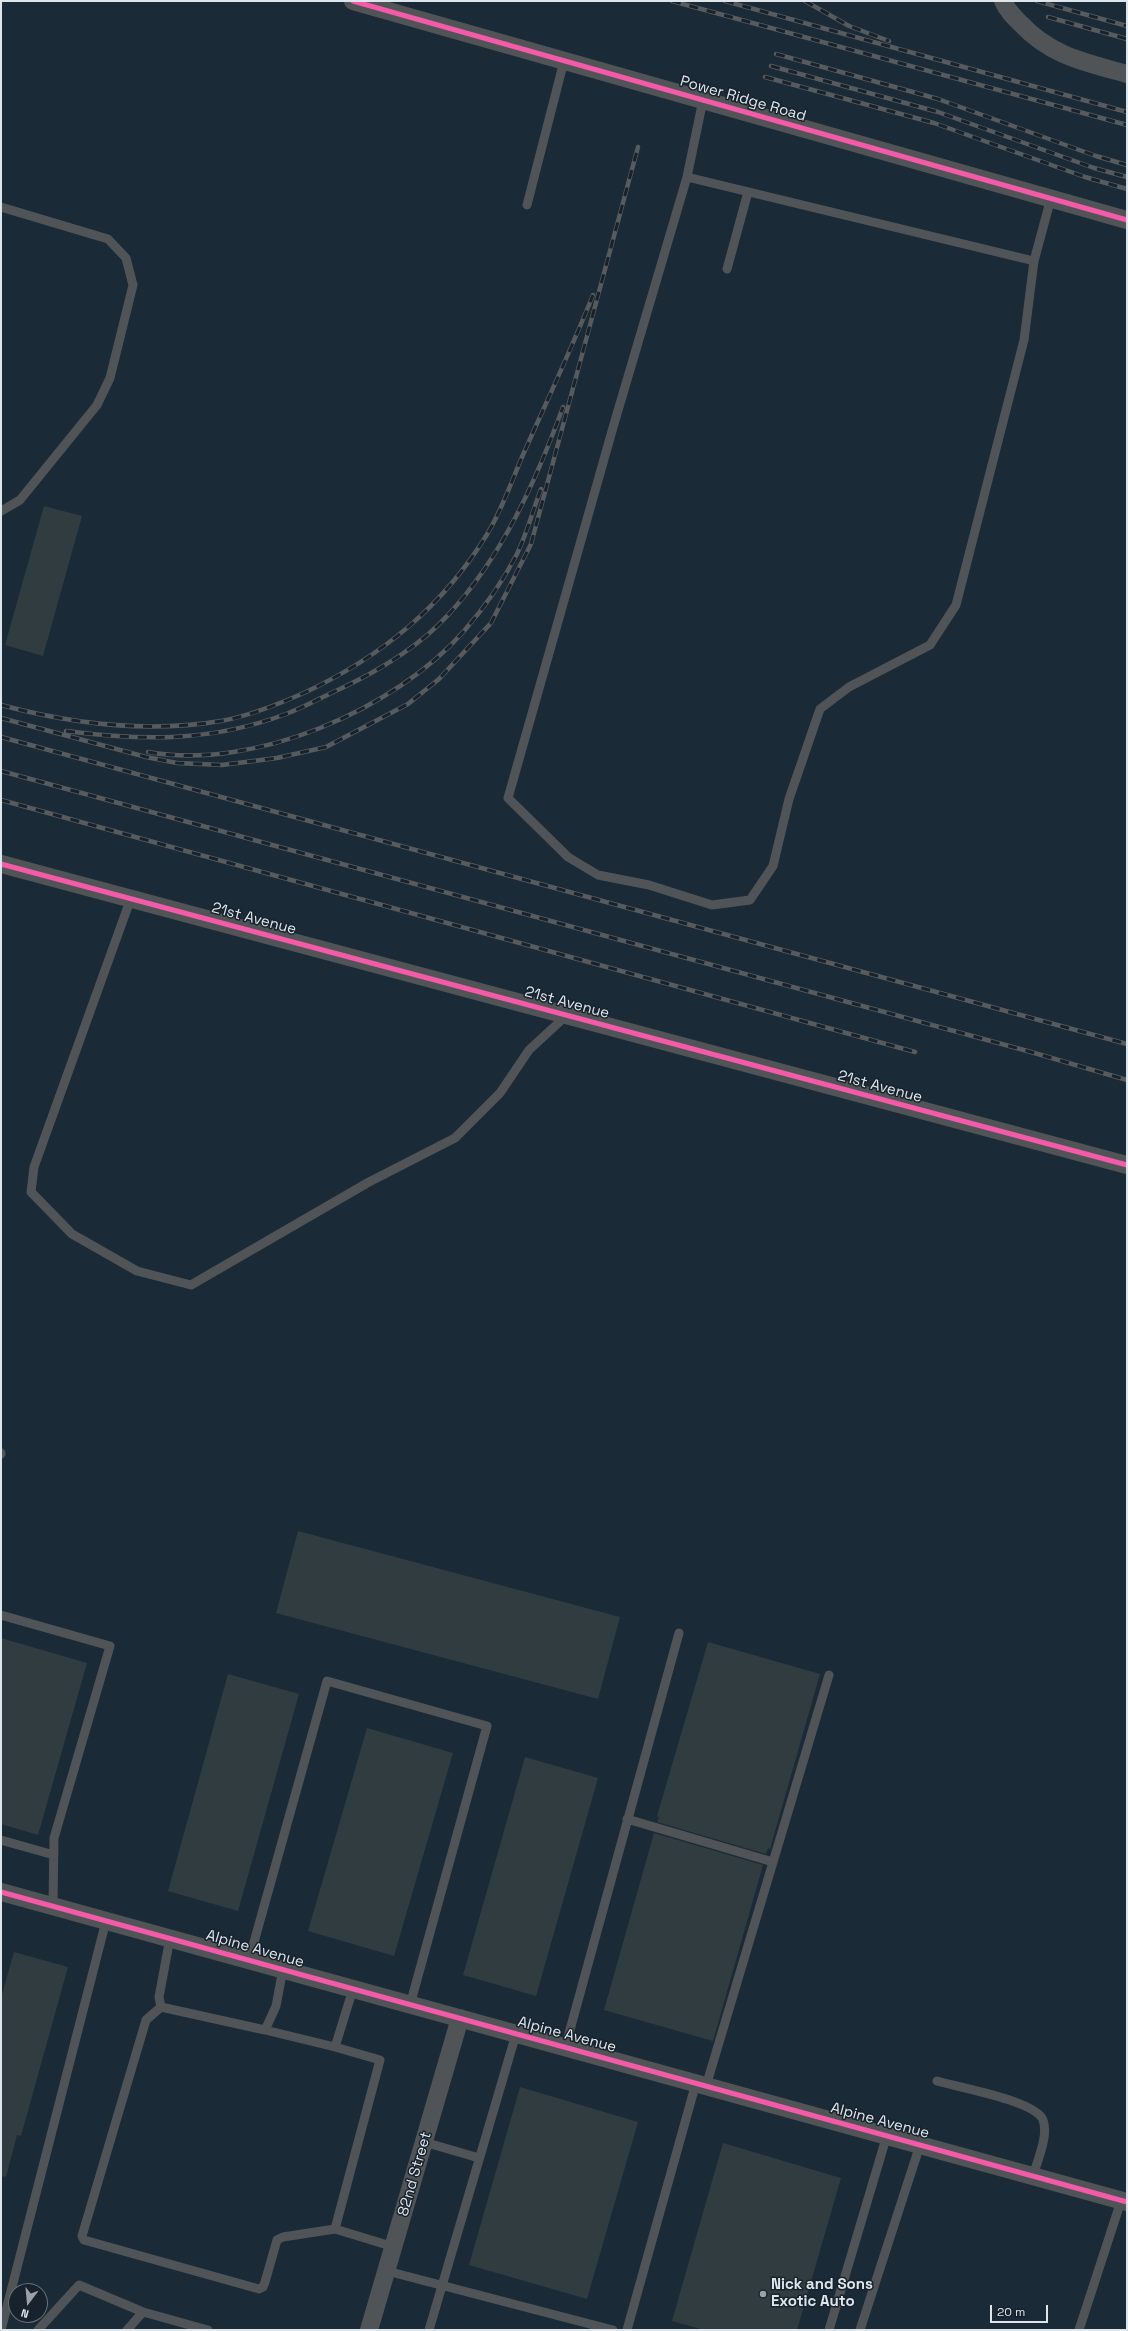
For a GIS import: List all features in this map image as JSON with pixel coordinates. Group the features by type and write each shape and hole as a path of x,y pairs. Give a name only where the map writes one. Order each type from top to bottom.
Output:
{"street":[{"name":"Power Ridge Road","path":"353,1 1127,220"},
{"path":"1003,1 1006,8 1036,39 1074,60 1127,74"},
{"name":"21st Avenue","path":"1,864 1127,1165"},
{"name":"Alpine Avenue","path":"1,1892 53,1905 565,2048 1124,2201"},
{"name":"82nd Street","path":"369,2330 460,2018"}],"lane":[{"path":"528,205 564,61"},
{"path":"703,100 687,177 616,417 508,798 568,856 598,875 650,885 712,905 750,900 773,866 789,799 820,709 848,687 930,645 956,605 1024,340 1034,262 1051,198"},
{"path":"687,177 1034,262"},
{"path":"727,269 748,192"},
{"path":"1,207 108,239 126,258 133,286 110,378 97,405 20,500 1,511"},
{"path":"131,898 34,1167 31,1192 72,1234 137,1271 191,1285 369,1182 455,1138 500,1093 528,1050 567,1015"},
{"path":"1,1615 110,1646 54,1838 53,1905"},
{"path":"565,2048 679,1633"},
{"path":"627,2330 701,2085 773,1862 829,1675"},
{"path":"250,1960 327,1681 335,1683 487,1726 410,2005"},
{"path":"627,1819 773,1862"},
{"path":"1,1840 54,1855"},
{"path":"1,2330 106,1920"},
{"path":"161,2007 159,1997 170,1938"},
{"path":"265,2030 276,2006 283,1970"},
{"path":"335,2047 353,1989"},
{"path":"161,2007 265,2030 335,2047 380,2060 335,2229"},
{"path":"161,2007 146,2020 82,2236 84,2240 259,2289 263,2287 266,2282 277,2240 283,2237 335,2229 394,2247"},
{"path":"429,2330 516,2034"},
{"path":"936,2081 1020,2103 1039,2113 1045,2128 1033,2176"},
{"path":"830,2330 887,2135"},
{"path":"424,2142 479,2158"},
{"path":"860,2330 920,2145"},
{"path":"1079,2330 1124,2201"},
{"path":"387,2271 613,2330"},
{"path":"38,2330 79,2285 143,2312 208,2330"},
{"path":"127,2330 143,2312"}],"shaded area":[{"path":"1,1 1127,1 1127,2330 1,2330"}],"building":[{"path":"44,506 82,516 43,656 5,645"},
{"path":"298,1531 620,1617 598,1699 276,1613"},
{"path":"1,1638 87,1663 38,1835 1,1824"},
{"path":"708,1642 820,1674 770,1849 768,1848 766,1854 657,1822 659,1817 657,1816"},
{"path":"228,1674 299,1694 238,1911 168,1891"},
{"path":"367,1728 453,1753 394,1956 308,1931"},
{"path":"525,1757 598,1778 536,1996 463,1975"},
{"path":"654,1833 763,1865 713,2041 604,2010"},
{"path":"14,1952 68,1967 21,2136 17,2135 6,2177 1,2176 1,1998"},
{"path":"520,2087 638,2122 587,2299 469,2265"},
{"path":"723,2143 841,2178 797,2330 704,2330 672,2321"}],"railway":[{"path":"672,1 1127,125"},
{"path":"725,1 1127,112"},
{"path":"805,1 849,26 889,41"},
{"path":"1037,1 1127,26"},
{"path":"1048,17 1127,39"},
{"path":"776,54 938,99 1096,156 1127,165"},
{"path":"771,66 938,112 1094,168 1127,177"},
{"path":"765,77 934,123 1085,177 1127,189"},
{"path":"1,718 146,757 177,763 222,765 277,758 326,747 408,704 439,679 491,623 531,544 638,147"},
{"path":"1,705 55,717 110,725 194,725 221,721 254,713 306,692 334,678 385,646 430,607 469,562 486,536 501,507 593,295"},
{"path":"66,731 123,736 177,737 231,730 258,723 300,708 354,682 411,648 437,627 448,615 485,568 501,543 529,490 553,435 563,407"},
{"path":"148,752 189,755 232,752 276,743 320,728 361,709 400,686 435,660 464,631 486,604 506,574 521,546 541,489"},
{"path":"1,737 1127,1044"},
{"path":"1,771 1031,1052 1127,1080"},
{"path":"1,800 915,1052"}],"cycle path":[{"path":"353,1 1127,220"},
{"path":"1,864 1127,1165"},
{"path":"1,1892 1127,2202"}],"place":[{"name":"Nick and Sons Exotic Auto","path":"763,2294"}]}
